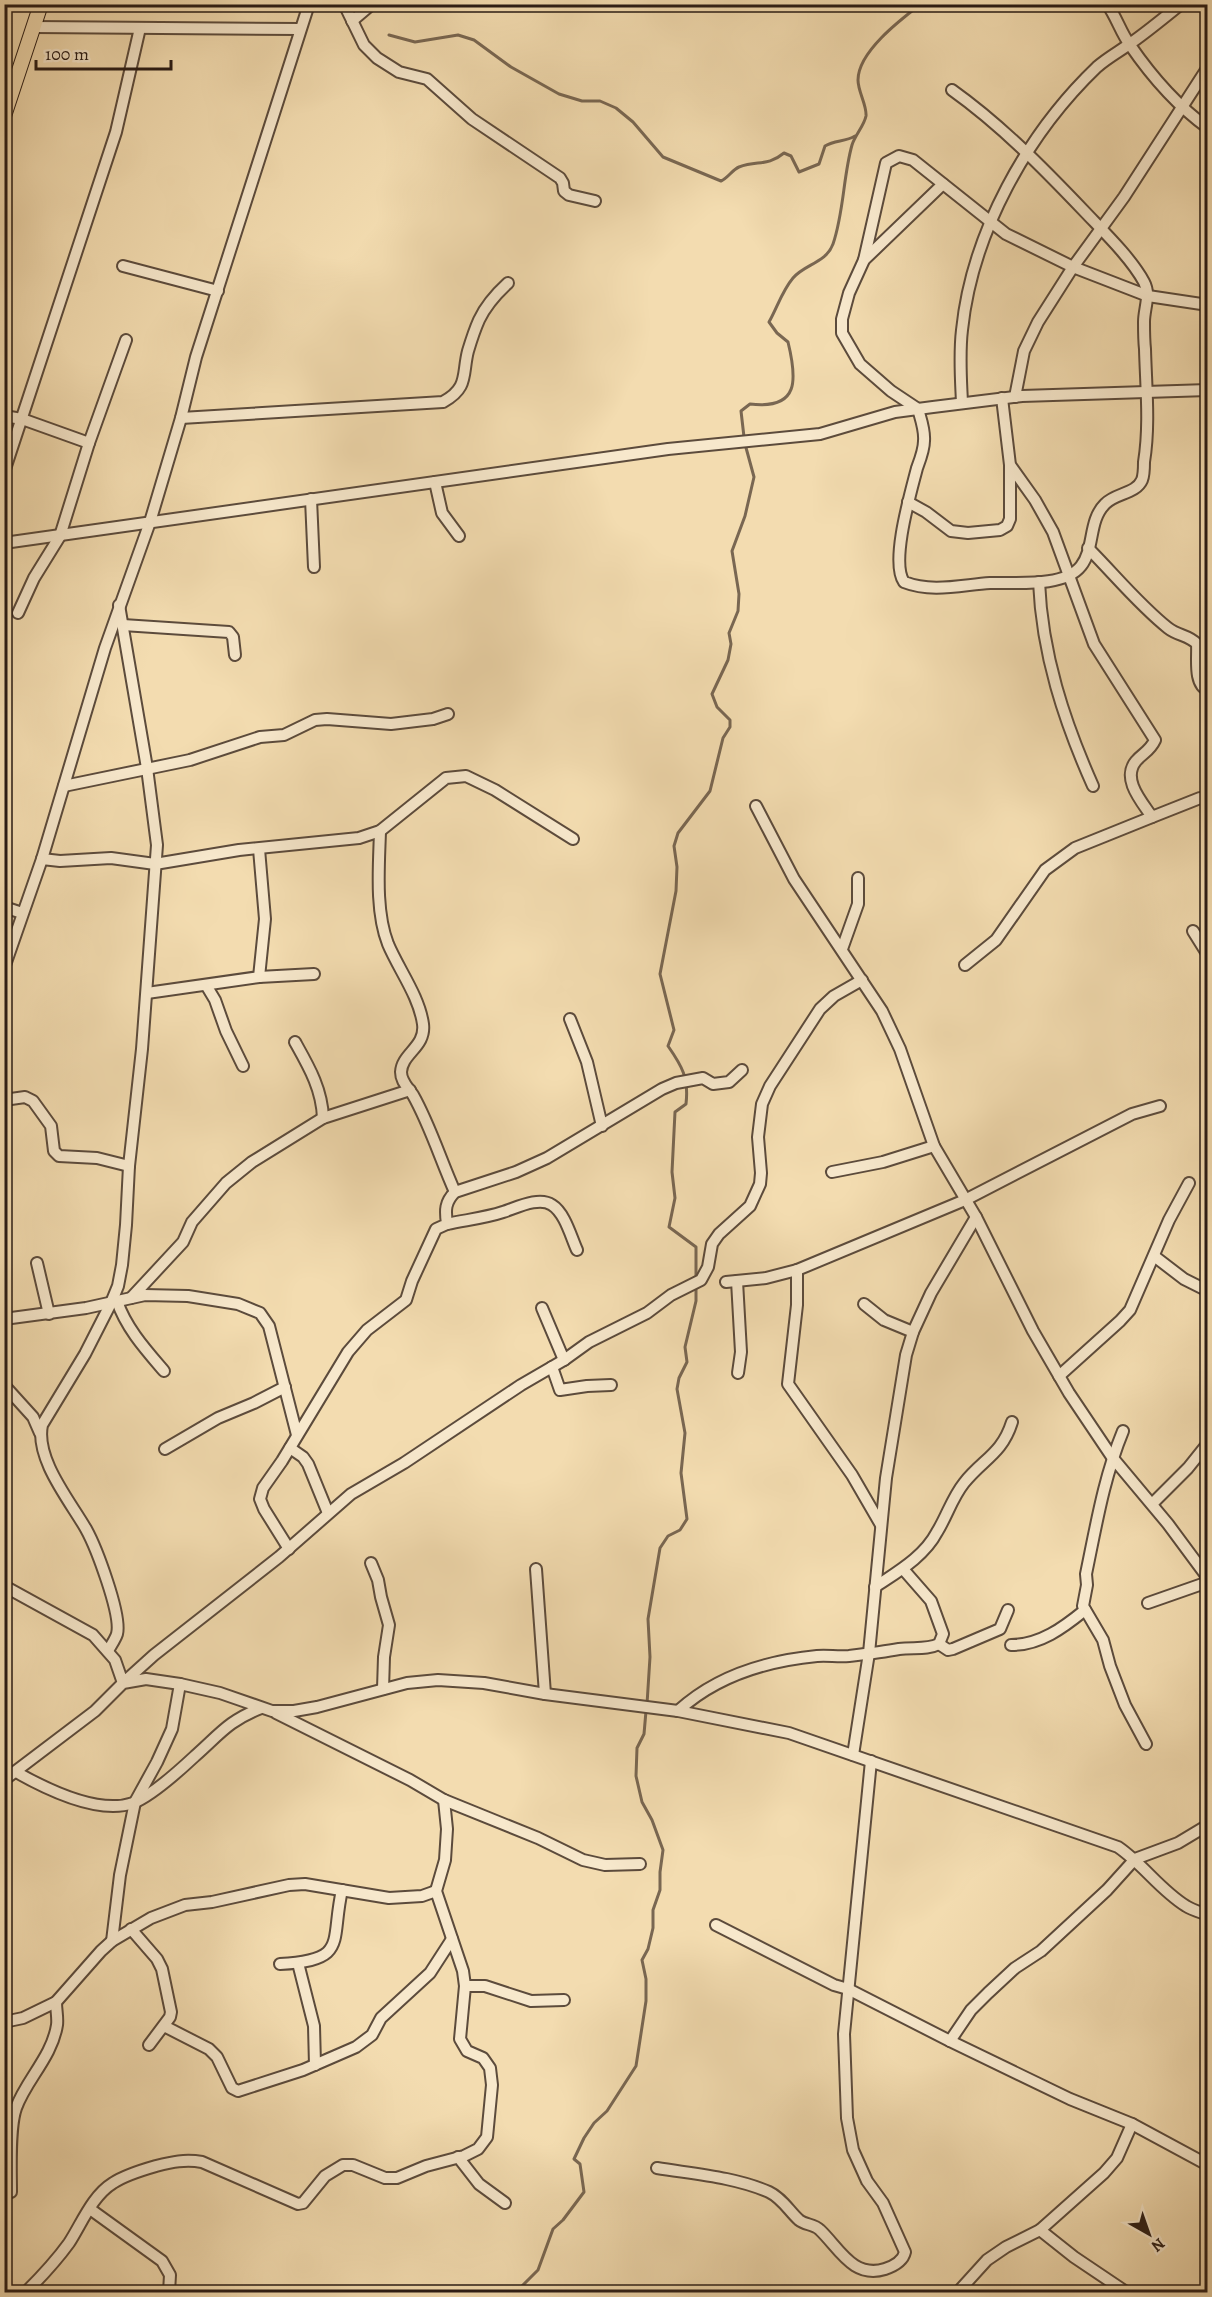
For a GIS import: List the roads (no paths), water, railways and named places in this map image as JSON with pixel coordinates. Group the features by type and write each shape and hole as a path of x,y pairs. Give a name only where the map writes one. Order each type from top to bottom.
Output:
{"main road":[{"path":"4,116 41,4"}],"street":[{"path":"4,968 42,859 120,605 150,522 181,418 196,357 309,4"},
{"path":"344,4 364,45 382,62 399,72 427,80 472,119 560,178 564,191 569,195 595,201"},
{"path":"352,21 372,4"},
{"path":"1107,4 1130,44 1158,83 1181,107 1208,128"},
{"path":"962,403 960,358 962,328 968,296 990,224 1027,154 1058,109 1099,65 1181,4"},
{"path":"34,27 300,30"},
{"path":"4,472 116,132 140,28"},
{"path":"1015,397 1028,341 1073,267 1124,197 1208,67"},
{"path":"952,90 998,125 1101,228 1145,283 1148,296 1144,320 1148,392 1146,451 1142,480 1136,489 1117,495 1095,515 1082,566 1070,576 1039,582 987,583 960,587 928,588 904,582 900,576 900,546 908,502 924,443 923,426 918,409 891,391 860,364 842,333 842,319 849,293 864,260 886,163 899,156 913,160 990,224 1073,267 1148,296 1208,305"},
{"path":"864,260 943,184"},
{"path":"123,266 218,291"},
{"path":"181,418 443,402 454,396 464,381 468,352 480,319 493,297 508,283"},
{"path":"18,613 34,578 60,536 89,443 126,340"},
{"path":"4,543 668,448 820,434 895,412 962,403 1083,393 1208,390"},
{"path":"908,502 951,531 1000,530 1007,526 1010,519 1010,465 1002,398"},
{"path":"4,416 22,419 89,443"},
{"path":"1010,465 1035,500 1053,532 1094,645 1155,740 1151,749 1135,762 1131,773 1134,789 1152,817"},
{"path":"435,482 442,513 459,536"},
{"path":"311,499 314,567"},
{"path":"1088,548 1146,609 1170,629 1179,635 1191,637 1197,644 1198,682 1203,689 1208,690"},
{"path":"1039,582 1040,611 1047,657 1070,734 1093,786"},
{"path":"108,1651 117,1633 116,1615 104,1572 88,1532 53,1473 44,1452 41,1433 42,1425 114,1302 122,1265 129,1166 147,993 157,845 147,768 120,605"},
{"path":"123,625 229,632 233,638 235,655"},
{"path":"64,786 190,760 260,737 284,735 315,720 392,724 433,719 448,714"},
{"path":"42,859 60,861 111,858 156,864 239,850 359,838 380,831 446,778 466,776 495,790 573,839"},
{"path":"965,965 996,940 1045,870 1075,848 1200,798 1208,801"},
{"path":"756,806 794,879 882,1011 900,1049 934,1146 976,1217 1033,1332 1112,1458 1152,1504 1208,1580 1148,1603"},
{"path":"380,831 381,923 388,944 417,1003 423,1023 423,1038 401,1068 401,1079 410,1090 455,1192"},
{"path":"259,849 265,919 259,977"},
{"path":"842,950 858,904 858,878"},
{"path":"4,907 22,913"},
{"path":"1193,931 1208,955"},
{"path":"147,993 259,977 314,974"},
{"path":"4,1780 95,1711 154,1655 289,1549 351,1494 404,1463 589,1342 646,1313 697,1281 708,1267 712,1244 719,1234 750,1206 760,1184 758,1137 762,1104 770,1086 820,1009 834,996 862,980"},
{"path":"206,985 215,999 226,1031 243,1066"},
{"path":"570,1019 587,1062 602,1126"},
{"path":"295,1042 319,1088 323,1118"},
{"path":"447,1224 445,1212 447,1200 455,1192 537,1163 676,1083 703,1078 713,1084 729,1082 742,1070"},
{"path":"131,1298 183,1242 192,1222 226,1183 252,1162 323,1118 410,1090"},
{"path":"4,1100 25,1097 33,1101 51,1126 54,1151 59,1156 97,1158 129,1166"},
{"path":"738,1373 741,1332 732,1282 766,1278 797,1270 965,1200 1131,1113 1160,1106"},
{"path":"832,1172 882,1162 934,1146"},
{"path":"1059,1376 1130,1310 1169,1220 1189,1183"},
{"path":"289,1549 264,1509 260,1499 263,1488 348,1352 367,1330 406,1300 412,1281 436,1229 447,1224 504,1212 516,1206 545,1202 553,1205 562,1216 577,1250"},
{"path":"853,1755 869,1653 887,1467 906,1355 913,1332 931,1293 976,1217"},
{"path":"1154,1256 1184,1279 1208,1291"},
{"path":"37,1263 49,1314"},
{"path":"797,1270 797,1305 788,1384 852,1474 881,1525"},
{"path":"4,1319 49,1314 145,1295 188,1296 238,1304 260,1313 269,1326 297,1435"},
{"path":"114,1302 131,1329 164,1371"},
{"path":"864,1304 884,1320 913,1332"},
{"path":"542,1308 564,1360"},
{"path":"552,1367 560,1390 611,1385"},
{"path":"4,1385 15,1394 33,1417 41,1433"},
{"path":"165,1449 218,1418 285,1387"},
{"path":"875,1587 903,1569 928,1546 937,1533 952,1500 964,1483 999,1450 1007,1438 1012,1422"},
{"path":"1123,1431 1112,1458 1086,1574 1087,1585 1083,1606 1103,1640 1125,1705 1146,1744"},
{"path":"1152,1504 1188,1468 1208,1443"},
{"path":"290,1448 303,1457 308,1464 328,1512"},
{"path":"371,1563 378,1580 389,1625 384,1657 383,1689"},
{"path":"536,1569 545,1694"},
{"path":"678,1712 690,1700 718,1681 744,1670 818,1656 847,1656 912,1647 930,1649 939,1644 943,1634 931,1601 903,1569"},
{"path":"4,1586 93,1635 115,1660 123,1683"},
{"path":"939,1644 948,1650 953,1649 1000,1629 1008,1610"},
{"path":"1011,1645 1038,1641 1063,1628 1085,1610"},
{"path":"123,1683 146,1679 180,1684 220,1693 266,1709 410,1780 444,1800 529,1834 583,1860 605,1865 640,1864"},
{"path":"16,1772 54,1791 88,1803 117,1807 135,1802 172,1776 225,1727 266,1709 294,1711 317,1707 407,1683 438,1680 484,1683 545,1694 660,1709 789,1733 1118,1847 1135,1859 1164,1889 1187,1907 1208,1915"},
{"path":"112,1941 120,1875 135,1802 172,1729 180,1684"},
{"path":"657,2168 751,2186 772,2193 798,2219 818,2228 840,2255 858,2267 877,2271 891,2267 901,2259 905,2252 883,2203 867,2181 853,2150 847,2118 844,2034 871,1761"},
{"path":"26,2292 68,2244 96,2199 113,2183 172,2162 189,2160 209,2165 298,2204 303,2203 325,2176 343,2165 353,2165 385,2178 397,2178 478,2149 487,2137 492,2085 489,2068 483,2058 467,2051 460,2039 465,1986 463,1971 436,1891 445,1860 447,1829 444,1800"},
{"path":"950,2041 971,2010 988,1993 1015,1968 1041,1951 1107,1890 1135,1859 1178,1843 1208,1825"},
{"path":"4,2022 32,2014 56,2002 112,1941 151,1918 185,1905 305,1884 389,1898 422,1896 436,1891"},
{"path":"280,1964 317,1959 329,1953 335,1944 342,1890"},
{"path":"716,1925 1070,2099 1132,2124 1208,2165"},
{"path":"131,1929 157,1959 162,1969 171,2012 170,2017 149,2045"},
{"path":"164,2026 209,2049 217,2057 228,2082 235,2091 315,2065 352,2050 372,2035 381,2018 430,1973 452,1938"},
{"path":"298,1963 314,2026 315,2065"},
{"path":"465,1986 485,1986 531,2001 564,2000"},
{"path":"10,2192 14,2116 22,2094 48,2051 53,2038 57,2025 56,2002"},
{"path":"958,2292 987,2260 1006,2247 1040,2230 1104,2173 1117,2158 1132,2124"},
{"path":"459,2157 480,2184 505,2203"},
{"path":"90,2209 162,2261 170,2275 169,2292"},
{"path":"1040,2230 1074,2257 1126,2292"},
{"path":"4,2289 9,2292"}],"waterway":[{"path":"744,437 741,411 750,404 766,405 778,402 786,397 791,389 793,368 788,342 769,322 793,278 825,255 833,244 852,145 866,116 858,85 860,69 872,48 921,4"},
{"path":"389,35 415,42 458,35 474,40 511,67 559,94 582,101 600,101 616,108 633,122 663,157 721,181 739,167 767,162 784,153 791,156 799,172 819,164 825,146 855,136"},
{"path":"696,1280 696,1247 669,1227 675,1198 672,1172 675,1112 686,1104 686,1087 681,1066 668,1046 674,1030 660,974 676,891 677,867 674,846 678,833 710,791 723,738 730,727 730,720 717,707 712,694 728,660 731,644 729,633 738,611 739,594 732,551 745,516 754,477 745,444"},
{"path":"647,1704 650,1657 648,1619 660,1548 668,1536 680,1530 687,1519 681,1473 685,1433 677,1389 679,1378 687,1362 685,1347 696,1301 696,1286"},
{"path":"516,2292 538,2270 553,2229 563,2220 584,2192 580,2164 574,2159 584,2138 594,2123 607,2111 636,2066 646,2001 646,1979 642,1960 648,1949 653,1928 653,1910 660,1890 663,1850 652,1820 642,1802 636,1776 637,1748 644,1734 646,1711"}]}
